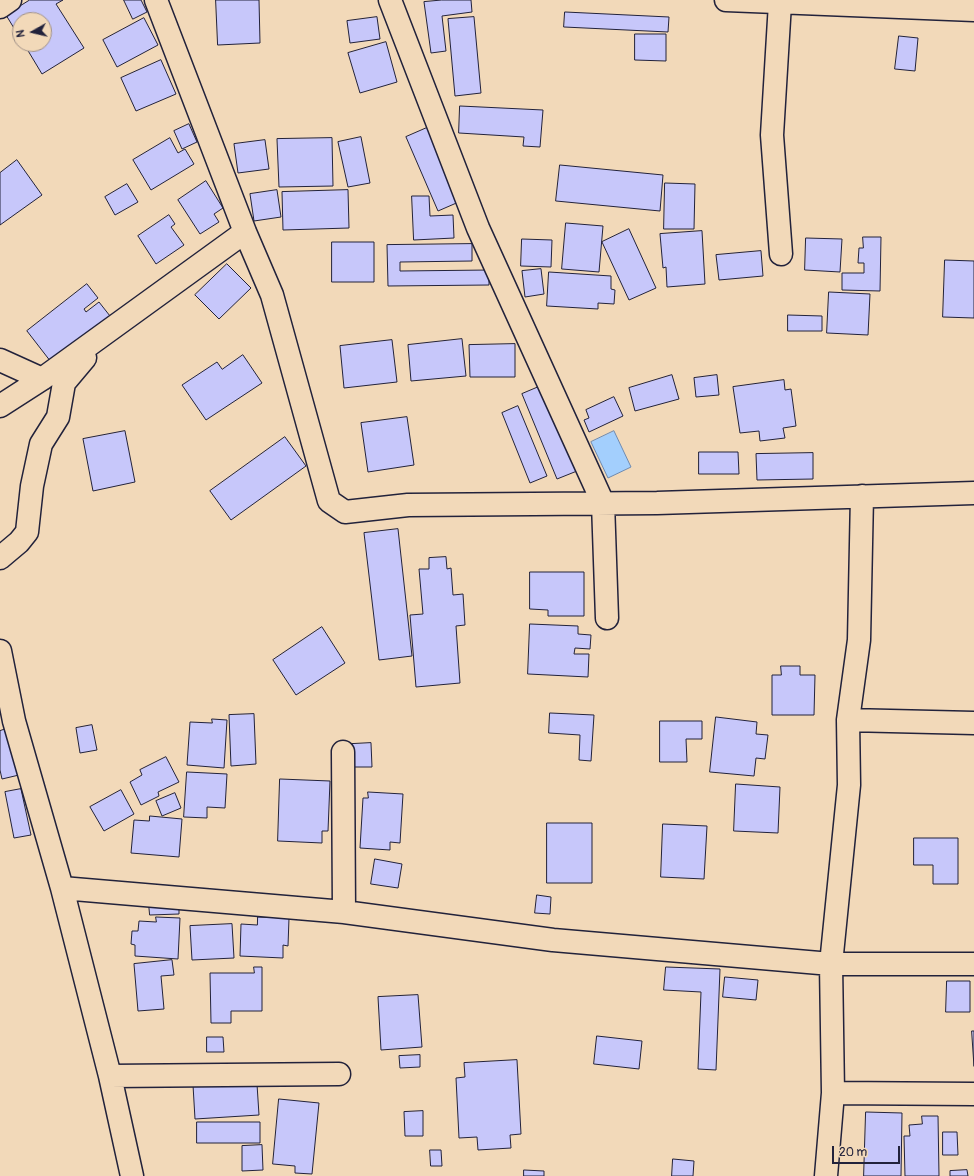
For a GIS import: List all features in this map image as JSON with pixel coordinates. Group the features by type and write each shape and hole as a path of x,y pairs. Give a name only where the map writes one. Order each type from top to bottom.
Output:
{"street":[{"path":"0,7 10,0"},
{"path":"156,0 245,232 272,295 329,501 345,512 408,505 604,503 974,493"},
{"path":"390,0 478,228 604,503 607,618"},
{"path":"726,0 974,10"},
{"path":"780,3 772,134 781,254"},
{"path":"0,406 42,379 245,232"},
{"path":"0,558 19,542 27,532 32,486 40,444 58,417 64,383 110,329"},
{"path":"0,360 42,379"},
{"path":"826,1176 834,1093 832,964 849,785 848,720 858,640 862,496"},
{"path":"0,651 7,723 62,888 110,1076 132,1176"},
{"path":"848,720 974,723"},
{"path":"343,752 344,912"},
{"path":"62,888 344,912 553,940 832,964 974,964"},
{"path":"110,1076 339,1074"},
{"path":"834,1093 974,1094"}],"water":[{"path":"614,431 631,467 608,478 591,442"}],"building":[{"path":"30,0 63,0 56,4 84,48 42,74 29,52 52,52 52,12 12,12 12,25 6,15"},
{"path":"124,0 141,0 147,12 133,19"},
{"path":"216,0 259,0 260,43 218,45"},
{"path":"442,0 471,0 472,12 442,16 446,51 431,53 424,2"},
{"path":"565,12 669,17 668,32 564,27"},
{"path":"377,17 380,39 350,43 347,21"},
{"path":"474,17 481,93 455,96 448,19"},
{"path":"144,18 158,45 117,67 103,40"},
{"path":"635,34 666,34 666,61 635,60"},
{"path":"899,36 918,38 915,71 895,69"},
{"path":"386,42 397,82 360,93 348,53"},
{"path":"161,60 176,94 136,111 121,78"},
{"path":"460,106 543,110 540,147 523,146 524,137 459,133"},
{"path":"189,124 197,142 182,149 174,131"},
{"path":"429,127 461,201 438,211 406,137"},
{"path":"361,137 370,183 348,187 338,142"},
{"path":"170,138 178,153 185,149 194,164 151,190 133,160"},
{"path":"332,138 333,186 279,187 277,139"},
{"path":"265,140 269,169 238,173 234,144"},
{"path":"17,160 42,195 0,225 0,173"},
{"path":"560,165 663,175 660,211 556,201"},
{"path":"206,181 223,208 214,214 219,222 200,234 178,200"},
{"path":"665,183 695,184 694,229 664,229"},
{"path":"127,184 138,202 115,215 105,197"},
{"path":"277,190 281,217 254,221 250,194"},
{"path":"348,190 349,228 283,230 282,192"},
{"path":"412,196 429,196 430,216 453,215 454,238 414,240"},
{"path":"169,215 175,224 171,227 184,245 156,264 138,236"},
{"path":"566,223 603,226 599,272 562,269"},
{"path":"629,229 656,288 629,300 602,242"},
{"path":"702,231 705,284 667,287 666,267 663,268 660,234"},
{"path":"863,237 881,237 880,291 842,290 842,273 864,273 864,263 858,263 859,248 863,248"},
{"path":"806,238 842,239 840,272 805,270"},
{"path":"522,239 552,240 551,267 521,266"},
{"path":"332,242 374,242 374,282 332,282"},
{"path":"472,244 472,261 400,262 400,271 489,270 489,285 388,286 387,245"},
{"path":"761,251 763,276 719,280 716,255"},
{"path":"945,260 974,261 974,318 943,317"},
{"path":"227,264 251,288 219,319 195,295"},
{"path":"541,269 544,294 525,297 522,271"},
{"path":"549,272 611,276 611,289 615,290 614,304 598,303 598,309 547,306"},
{"path":"87,284 98,298 84,309 86,312 99,302 110,316 51,362 27,331"},
{"path":"829,292 870,294 868,335 827,333"},
{"path":"788,315 822,316 822,331 788,331"},
{"path":"462,339 466,376 411,381 408,345"},
{"path":"392,340 397,382 344,388 340,346"},
{"path":"515,344 515,377 470,377 469,345"},
{"path":"243,355 262,383 206,420 182,385 217,362 222,369"},
{"path":"672,375 679,399 635,411 629,388"},
{"path":"717,375 719,395 696,397 694,378"},
{"path":"784,380 785,390 791,389 796,426 783,428 785,438 760,441 759,431 740,433 733,387"},
{"path":"541,386 577,471 557,479 522,394"},
{"path":"614,397 623,416 589,432 584,420 589,418 586,410"},
{"path":"518,406 547,476 530,483 502,413"},
{"path":"407,417 414,465 368,472 361,423"},
{"path":"125,431 135,482 93,491 83,439"},
{"path":"285,437 306,466 231,520 210,491"},
{"path":"699,452 738,452 739,474 699,474"},
{"path":"813,453 813,479 757,480 756,454"},
{"path":"398,529 412,656 379,660 364,533"},
{"path":"446,557 447,569 451,568 453,595 463,594 465,625 456,626 460,683 416,687 410,615 423,614 419,569 429,569 429,558"},
{"path":"530,572 584,572 584,616 548,616 548,610 530,609"},
{"path":"530,624 578,626 578,634 591,635 590,649 575,648 574,654 589,654 588,677 528,674"},
{"path":"322,627 345,663 296,695 273,660"},
{"path":"781,666 800,666 800,675 815,675 814,715 772,715 772,675 781,675"},
{"path":"550,713 594,715 591,761 579,760 580,735 549,733"},
{"path":"254,714 256,764 231,766 229,715"},
{"path":"716,717 757,722 756,734 768,735 765,759 756,758 754,776 710,772"},
{"path":"212,719 227,720 224,768 187,765 190,722 212,723"},
{"path":"660,721 702,721 702,739 686,739 687,762 660,762"},
{"path":"92,725 97,750 80,753 76,728"},
{"path":"6,729 19,775 2,779 0,770 0,731"},
{"path":"371,743 372,767 352,767 352,744"},
{"path":"166,757 179,782 158,792 159,796 141,805 130,782 142,775 140,770"},
{"path":"187,772 227,774 225,808 207,807 207,818 184,817"},
{"path":"280,779 330,781 328,831 322,831 322,843 278,841"},
{"path":"736,784 780,787 778,833 734,831"},
{"path":"21,789 31,835 14,838 5,792"},
{"path":"121,790 134,814 104,831 90,807"},
{"path":"368,792 403,794 400,843 390,842 390,850 360,848 363,798 368,798"},
{"path":"175,793 181,808 162,816 156,801"},
{"path":"150,816 182,819 179,857 131,853 134,820 149,821"},
{"path":"547,823 592,823 592,883 547,883"},
{"path":"663,824 707,826 704,879 661,877"},
{"path":"914,838 958,838 958,884 933,884 933,865 914,865"},
{"path":"375,859 402,864 398,888 371,884"},
{"path":"537,895 551,897 550,914 535,913"},
{"path":"149,904 179,904 179,914 150,915"},
{"path":"156,917 180,918 178,959 135,956 135,945 131,944 132,931 138,931 139,921 156,922"},
{"path":"258,917 289,918 288,946 283,945 283,958 240,956 241,924 257,925"},
{"path":"232,924 234,958 192,960 190,926"},
{"path":"172,960 174,975 161,976 164,1009 138,1011 134,964"},
{"path":"254,967 262,967 262,1011 231,1011 231,1023 211,1023 210,973 254,973"},
{"path":"666,967 720,969 716,1070 698,1069 701,992 664,990"},
{"path":"725,977 758,980 756,1000 723,997"},
{"path":"947,981 970,981 970,1012 946,1012"},
{"path":"418,995 422,1047 381,1050 378,997"},
{"path":"972,1031 974,1031 974,1066"},
{"path":"597,1036 642,1041 639,1069 594,1064"},
{"path":"207,1037 223,1037 224,1052 207,1052"},
{"path":"420,1055 420,1067 400,1068 399,1056"},
{"path":"517,1060 521,1134 510,1135 511,1148 478,1150 477,1137 459,1138 456,1078 465,1077 464,1063"},
{"path":"257,1084 259,1115 195,1119 193,1085"},
{"path":"279,1099 319,1103 312,1174 295,1173 295,1166 273,1164"},
{"path":"423,1111 423,1136 405,1136 404,1112"},
{"path":"866,1112 902,1113 901,1176 864,1176"},
{"path":"922,1116 938,1116 939,1176 905,1176 904,1136 910,1136 909,1125 922,1124"},
{"path":"197,1122 260,1122 260,1143 197,1143"},
{"path":"943,1132 957,1132 958,1155 943,1155"},
{"path":"262,1145 263,1170 242,1171 242,1146"},
{"path":"430,1150 441,1150 442,1166 431,1166"},
{"path":"673,1159 694,1161 693,1176 672,1176"},
{"path":"524,1170 544,1171 544,1176 524,1176"},
{"path":"967,1170 968,1176 950,1176 950,1171"}]}
